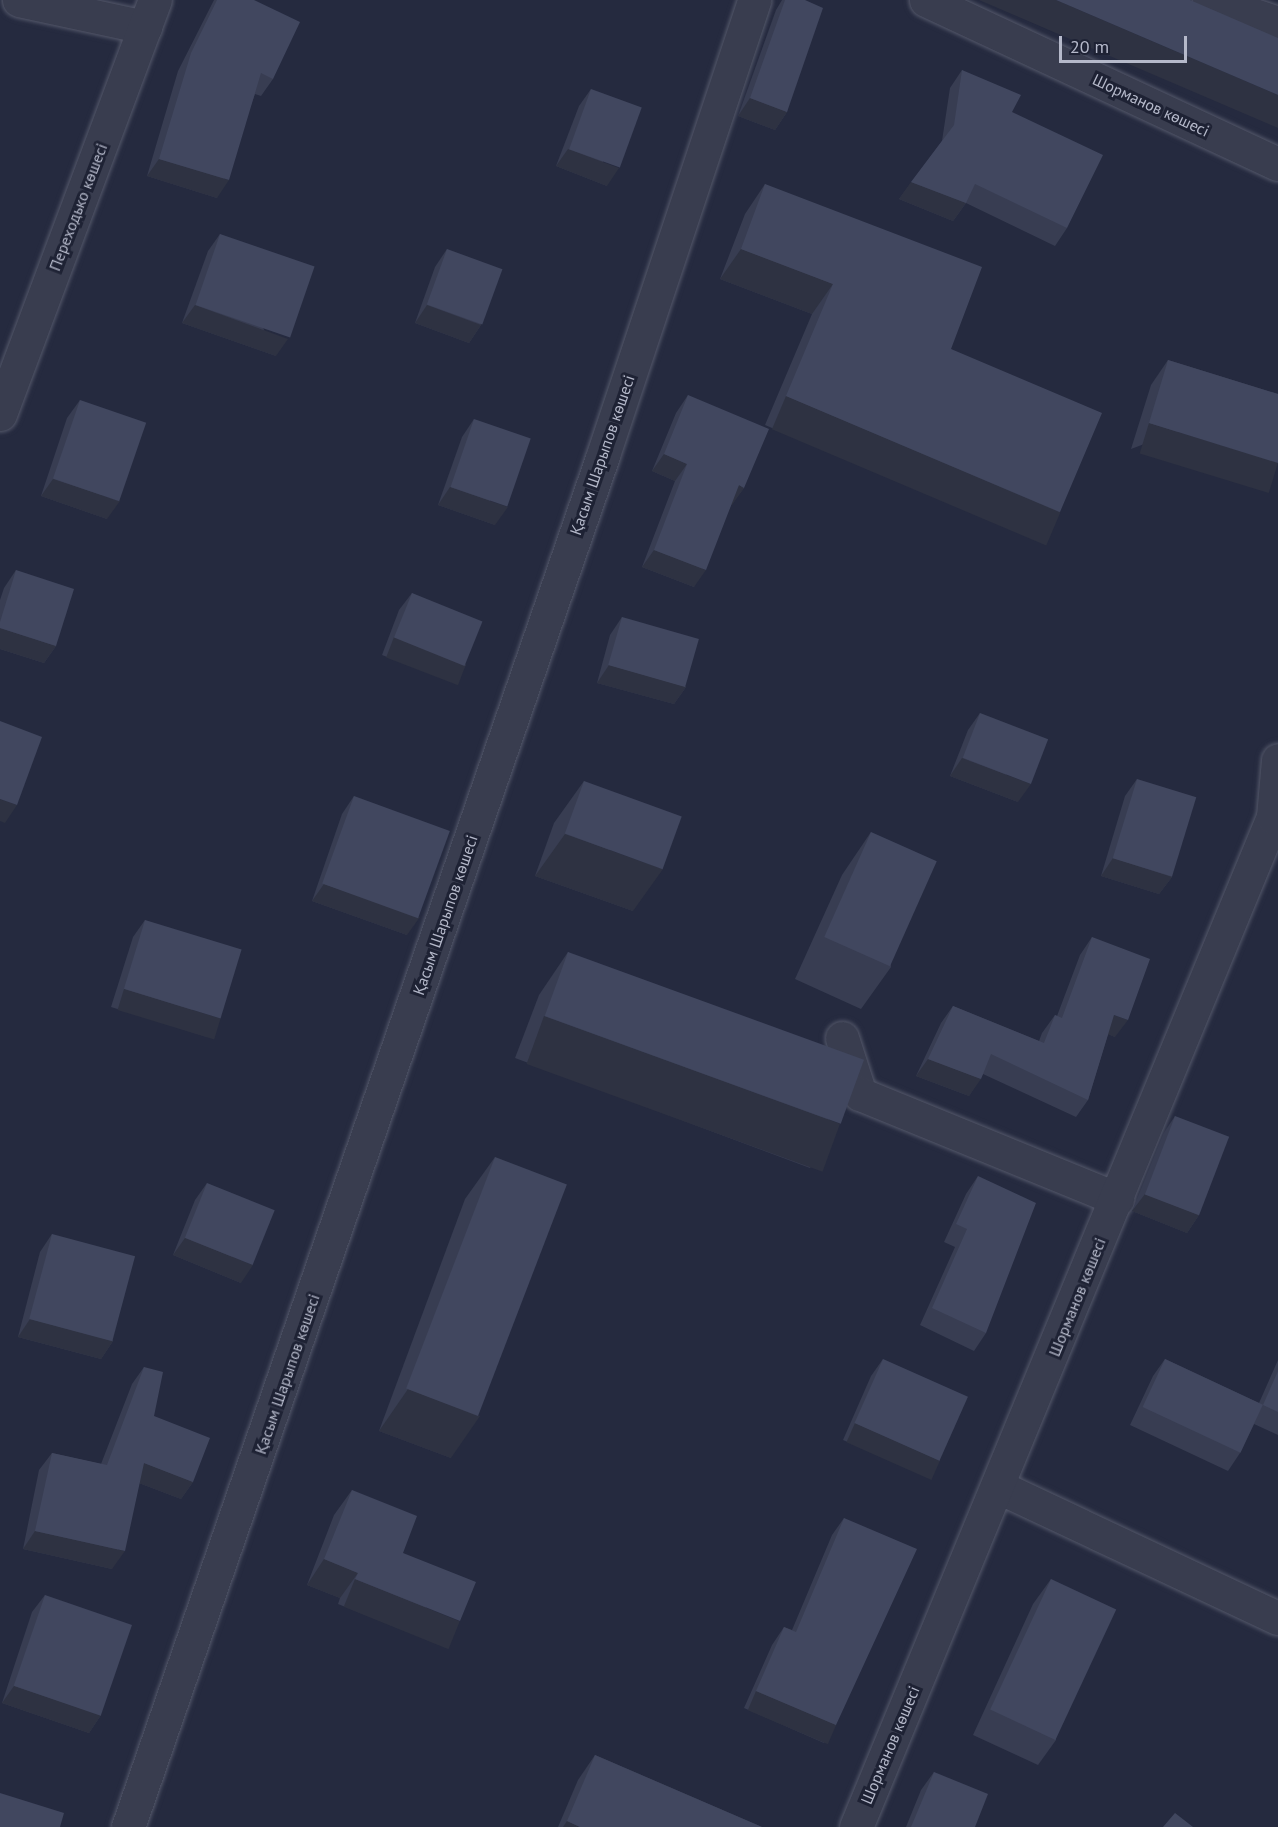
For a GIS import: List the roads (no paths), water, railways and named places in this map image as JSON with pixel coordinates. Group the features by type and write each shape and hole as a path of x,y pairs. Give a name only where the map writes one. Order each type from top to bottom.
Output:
{"street":[{"path":"19,0 150,14"},
{"name":"Қасым Шарыпов көшесі","path":"128,1827 572,544 754,0"},
{"name":"Шорманов көшесі","path":"926,0 1278,164"},
{"path":"1209,0 1278,23"},
{"name":"Переходько көшесі","path":"0,414 150,14"},
{"name":"Шорманов көшесі","path":"856,1827 999,1487 1273,817 1278,760"},
{"path":"842,1038 860,1094 1117,1199"},
{"path":"999,1487 1278,1618"}]}
